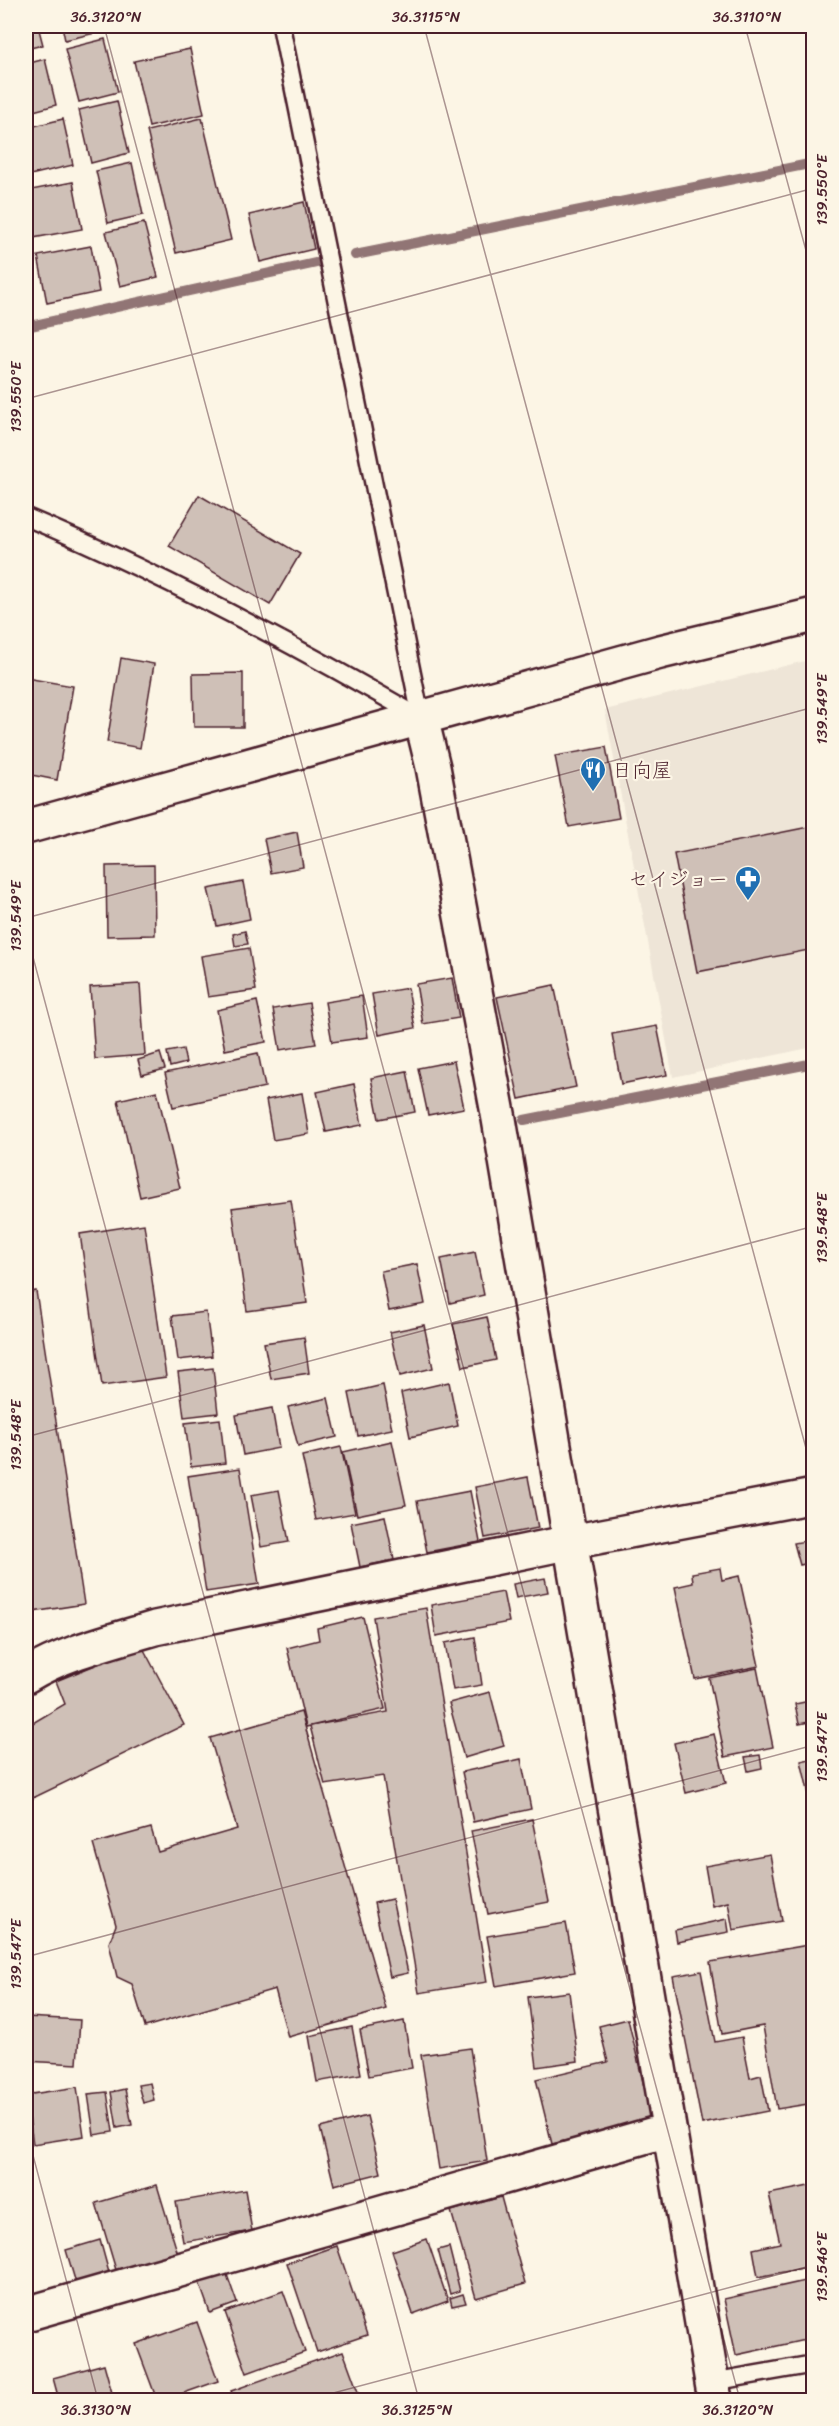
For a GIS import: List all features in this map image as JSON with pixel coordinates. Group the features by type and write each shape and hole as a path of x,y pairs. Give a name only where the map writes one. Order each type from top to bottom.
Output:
{"street":[{"path":"26,827 660,652 813,615"},
{"path":"422,718 499,1119 572,1542 713,2391"},
{"path":"26,1676 37,1669 88,1648 155,1628 572,1542 813,1496"},
{"path":"26,2314 668,2130"}],"lane":[{"path":"281,26 422,718"},
{"path":"26,517 109,553 333,667 422,718"},
{"path":"713,2391 813,2364"}],"shaded area":[{"path":"813,659 813,1047 673,1077 605,710"}],"building":[{"path":"26,26 38,26 43,45 26,49"},
{"path":"62,26 103,26 104,31 65,40"},
{"path":"105,39 118,92 79,102 65,49"},
{"path":"190,49 204,114 149,127 134,61"},
{"path":"45,59 56,105 26,113 26,64"},
{"path":"117,101 129,153 91,163 79,110"},
{"path":"202,118 231,240 176,253 147,131"},
{"path":"63,119 73,165 26,176 26,128"},
{"path":"132,163 143,215 108,223 96,171"},
{"path":"73,182 82,229 33,238 26,191"},
{"path":"304,202 314,249 260,262 249,215"},
{"path":"144,223 158,277 120,286 106,232"},
{"path":"91,246 99,292 47,303 38,256"},
{"path":"199,495 300,554 270,605 169,546"},
{"path":"121,658 154,664 140,748 107,742"},
{"path":"243,673 243,727 194,727 193,674"},
{"path":"26,678 73,686 57,780 26,774"},
{"path":"606,747 619,818 569,827 555,756"},
{"name":"セイジョー","path":"814,826 814,949 697,972 674,854"},
{"path":"297,832 303,867 271,873 264,839"},
{"path":"154,865 155,935 107,936 106,866"},
{"path":"243,882 250,919 217,926 208,889"},
{"path":"245,931 248,944 235,946 233,934"},
{"path":"249,948 256,990 208,997 201,956"},
{"path":"452,978 459,1018 423,1024 416,984"},
{"path":"140,984 145,1055 95,1059 90,987"},
{"path":"554,985 576,1087 519,1099 497,997"},
{"path":"408,988 415,1028 379,1035 372,994"},
{"path":"362,996 368,1037 332,1042 325,1002"},
{"path":"257,1001 266,1042 225,1050 217,1010"},
{"path":"309,1003 316,1044 280,1050 273,1009"},
{"path":"657,1026 667,1075 621,1084 612,1034"},
{"path":"183,1049 186,1063 170,1067 167,1052"},
{"path":"160,1053 165,1069 142,1075 138,1060"},
{"path":"258,1053 265,1087 173,1107 165,1073"},
{"path":"454,1061 464,1108 428,1115 418,1068"},
{"path":"407,1071 415,1112 379,1119 371,1078"},
{"path":"354,1084 362,1125 326,1132 317,1092"},
{"path":"157,1091 180,1188 140,1197 118,1100"},
{"path":"302,1093 309,1134 273,1140 266,1100"},
{"path":"291,1200 307,1303 247,1311 232,1208"},
{"path":"144,1224 166,1377 102,1386 80,1234"},
{"path":"475,1252 484,1295 450,1303 441,1259"},
{"path":"417,1264 425,1304 389,1311 381,1271"},
{"path":"36,1291 84,1604 26,1613 26,1293"},
{"path":"206,1312 212,1356 178,1360 172,1316"},
{"path":"487,1317 496,1360 463,1367 453,1324"},
{"path":"424,1325 433,1368 400,1376 390,1332"},
{"path":"304,1337 309,1373 271,1379 264,1343"},
{"path":"213,1368 218,1413 184,1417 178,1372"},
{"path":"449,1382 458,1426 410,1437 401,1393"},
{"path":"383,1385 392,1429 358,1436 349,1393"},
{"path":"328,1398 337,1437 298,1446 288,1407"},
{"path":"272,1408 279,1448 243,1455 236,1415"},
{"path":"220,1419 225,1463 191,1467 185,1423"},
{"path":"392,1441 406,1505 357,1515 343,1452"},
{"path":"341,1447 355,1513 316,1520 302,1456"},
{"path":"240,1468 259,1584 206,1592 188,1476"},
{"path":"528,1477 538,1528 485,1538 475,1487"},
{"path":"279,1490 289,1542 261,1547 251,1495"},
{"path":"470,1491 480,1542 427,1552 417,1501"},
{"path":"385,1516 394,1560 360,1567 351,1523"},
{"path":"805,1541 809,1563 800,1565 794,1543"},
{"path":"720,1568 722,1580 739,1576 759,1666 695,1679 675,1587 693,1583 692,1573"},
{"path":"545,1578 548,1592 516,1598 513,1584"},
{"path":"503,1592 509,1622 436,1636 431,1605"},
{"path":"426,1608 487,1982 419,1993 383,1776 325,1785 310,1726 388,1712 373,1617"},
{"path":"363,1617 385,1709 306,1727 287,1648 319,1640 317,1628"},
{"path":"475,1637 482,1685 453,1690 445,1643"},
{"path":"142,1646 184,1725 33,1798 26,1785 26,1727 65,1704 56,1681"},
{"path":"757,1668 773,1747 725,1757 709,1678"},
{"path":"490,1692 504,1746 464,1758 449,1703"},
{"path":"810,1701 814,1721 799,1724 795,1704"},
{"path":"301,1712 386,2009 288,2037 275,1989 145,2027 132,1984 117,1977 109,1943 116,1925 93,1844 151,1828 158,1852 237,1829 210,1738"},
{"path":"714,1734 726,1783 686,1793 674,1743"},
{"path":"760,1755 762,1768 748,1771 745,1757"},
{"path":"814,1758 814,1798 810,1799 801,1761"},
{"path":"521,1759 531,1809 473,1822 462,1772"},
{"path":"532,1819 549,1902 488,1914 471,1831"},
{"path":"770,1854 782,1921 733,1930 728,1902 712,1906 705,1866"},
{"path":"392,1899 408,1973 390,1977 374,1903"},
{"path":"727,1919 729,1932 677,1942 675,1930"},
{"path":"566,1923 575,1972 496,1986 487,1936"},
{"path":"814,1944 814,2103 777,2109 763,2026 722,2034 710,1962"},
{"path":"701,1971 715,2042 742,2037 750,2078 761,2075 768,2111 702,2124 673,1976"},
{"path":"569,1992 578,2061 537,2067 528,1997"},
{"path":"26,2017 80,2020 77,2064 26,2061"},
{"path":"628,2019 652,2120 552,2144 536,2079 608,2062 599,2026"},
{"path":"404,2021 412,2068 369,2076 360,2030"},
{"path":"352,2027 361,2074 317,2082 309,2036"},
{"path":"470,2048 487,2161 439,2169 421,2055"},
{"path":"150,2083 154,2100 143,2103 138,2085"},
{"path":"77,2087 84,2136 33,2144 26,2095"},
{"path":"125,2089 132,2125 117,2128 111,2092"},
{"path":"107,2092 113,2132 94,2135 88,2094"},
{"path":"367,2116 381,2173 334,2185 320,2128"},
{"path":"157,2185 180,2261 119,2280 96,2203"},
{"path":"814,2185 814,2266 758,2277 753,2249 780,2243 769,2194"},
{"path":"245,2190 252,2231 183,2242 176,2202"},
{"path":"501,2197 525,2284 476,2298 451,2211"},
{"path":"427,2239 448,2301 413,2314 392,2251"},
{"path":"100,2240 111,2280 78,2290 66,2250"},
{"path":"337,2246 367,2335 317,2352 287,2263"},
{"path":"449,2247 460,2291 450,2294 438,2250"},
{"path":"226,2272 237,2303 210,2313 199,2282"},
{"path":"814,2279 814,2338 736,2355 724,2299"},
{"path":"283,2291 305,2352 247,2373 225,2312"},
{"path":"463,2294 466,2303 452,2306 450,2298"},
{"path":"197,2322 218,2381 164,2400 157,2400 136,2344"},
{"path":"343,2351 361,2400 235,2400 231,2391"},
{"path":"104,2364 114,2400 59,2400 53,2378"},
{"path":"221,2395 223,2400 206,2400"}],"waterway":[{"path":"355,255 814,163"},
{"path":"26,327 316,263"},
{"path":"524,1120 814,1063"}],"place":[{"name":"日向屋","path":"593,793"},
{"name":"セイジョー","path":"748,902"}]}
